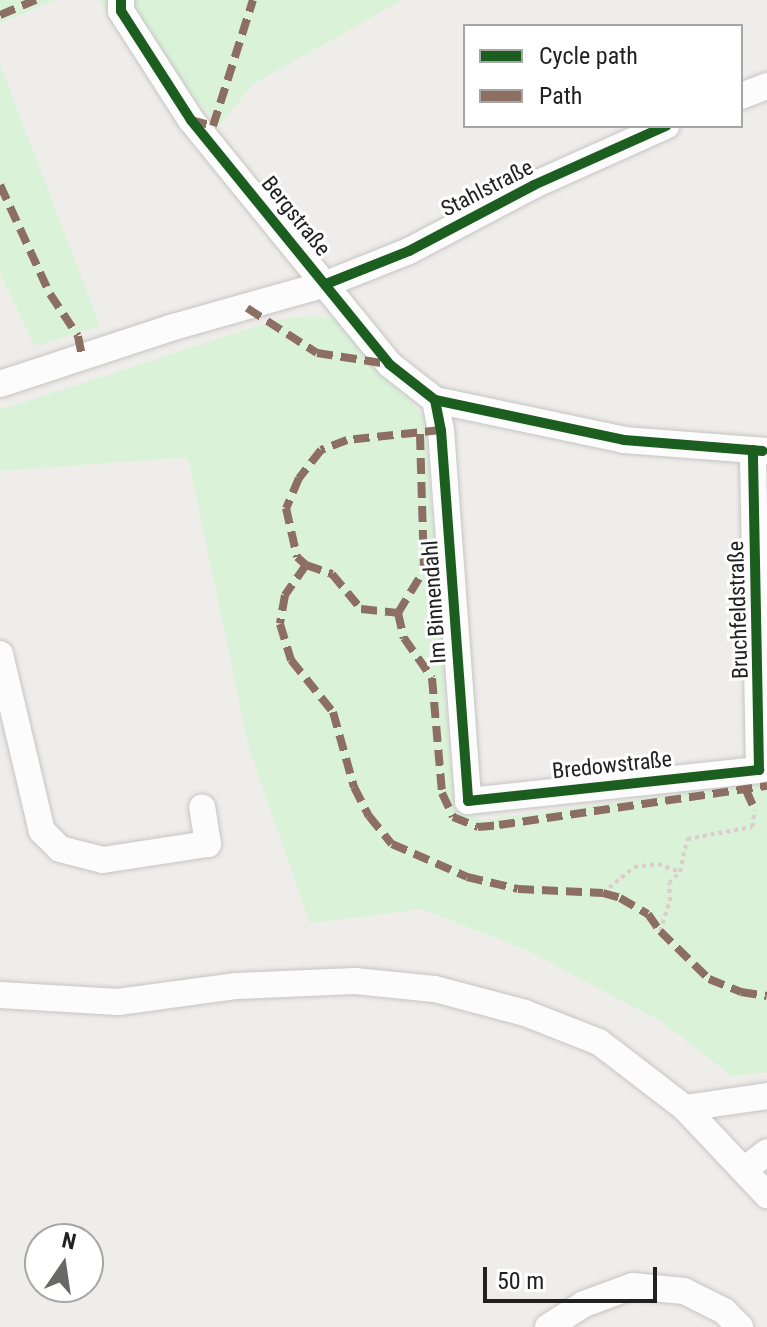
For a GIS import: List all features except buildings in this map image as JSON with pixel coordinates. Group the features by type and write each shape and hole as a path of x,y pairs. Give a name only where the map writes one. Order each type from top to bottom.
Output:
{"street":[{"name":"Bergstraße","path":"121,0 121,11 191,120 389,364 435,400 624,440 760,450"},
{"path":"743,95 767,86"},
{"name":"Stahlstraße","path":"0,384 170,328 326,284 409,251 534,185 662,128"},
{"name":"Im Binnendahl","path":"435,400 441,430 468,801"},
{"name":"Bruchfeldstraße","path":"759,770 760,450"},
{"path":"0,654 42,831 60,849 103,860 208,844 202,807"},
{"name":"Bredowstraße","path":"468,801 759,770"},
{"path":"0,995 118,1002 237,986 355,981 435,989 525,1013 599,1042 685,1108 767,1195"},
{"path":"685,1108 767,1096"},
{"path":"744,1170 767,1152"},
{"path":"548,1327 584,1304 633,1286 684,1291 724,1311 740,1327"}],"path":[{"path":"660,931 670,901 669,883 680,872 687,839 752,827 755,810"},
{"path":"603,893 634,867 658,864 680,872"}],"green space":[{"path":"0,0 55,0 0,23"},
{"path":"98,0 402,0 252,85 220,125"},
{"path":"0,64 100,326 35,346 0,273"},
{"path":"314,316 337,319 425,418 450,762 454,792 464,812 482,820 767,782 767,1072 732,1076 662,1022 528,951 422,909 310,923 249,749 188,457 0,471 0,410 276,320"}],"marked path":[{"path":"0,15 36,0"},
{"path":"191,120 213,126 253,0"},
{"path":"0,185 50,294 78,336 82,357"},
{"path":"247,308 317,353 388,364"},
{"path":"441,430 347,440 321,450 299,478 286,508 297,557 306,565 332,574 361,609 398,613 404,638 432,678 442,793 453,817 478,827 499,825 767,786"},
{"path":"398,613 424,570 420,432"},
{"path":"306,565 285,595 280,624 291,660 333,712 354,787 369,816 392,844 467,877 518,889 603,893 620,898 648,914 660,931 709,979 741,992 767,996"},
{"path":"746,790 755,810"}],"cycle path":[{"path":"121,0 121,11 191,120 389,364 435,400 624,440 763,451"},
{"path":"326,284 409,251 534,185 662,128"},
{"path":"435,400 441,430 468,801 759,770 753,450"}]}
